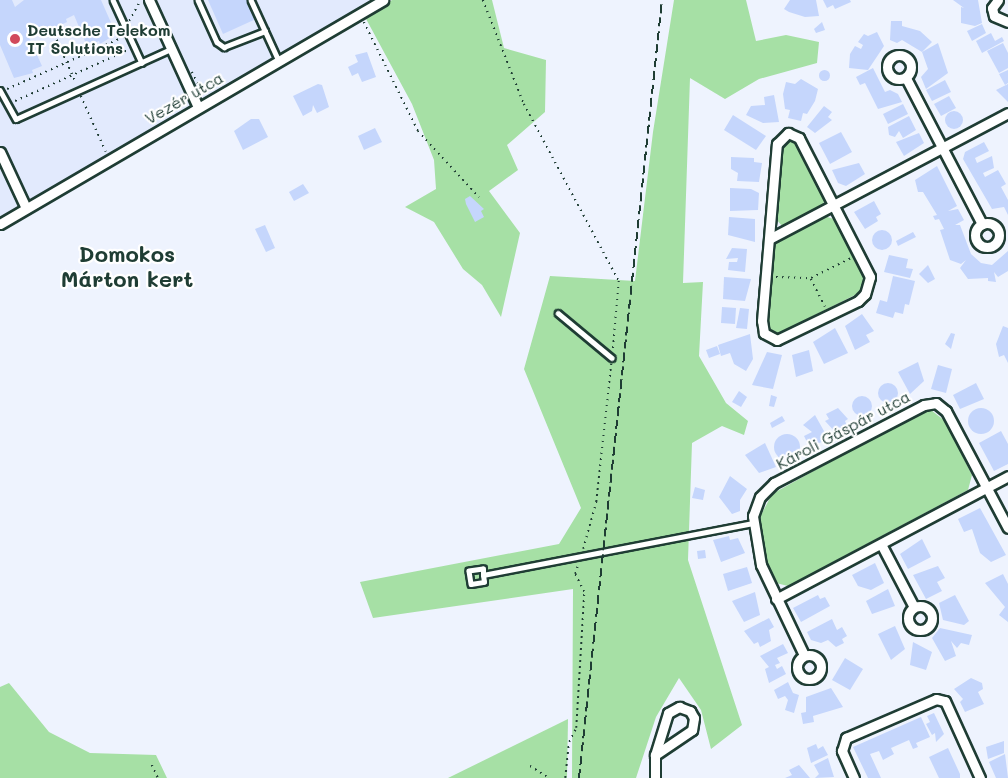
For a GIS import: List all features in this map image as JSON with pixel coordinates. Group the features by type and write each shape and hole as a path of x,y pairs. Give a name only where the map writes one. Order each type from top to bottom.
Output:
{"street":[{"path":"149,0 198,107"},
{"name":"Vezér utca","path":"0,224 383,0"},
{"path":"998,0 992,8 994,16 1008,22"},
{"path":"906,78 982,224"},
{"path":"771,238 1008,113"},
{"path":"784,134 799,138 869,269 869,286 858,301 782,339 772,340 762,327 771,238 777,144 784,134"},
{"path":"0,152 26,208"},
{"name":"Károli Gáspár utca","path":"804,655 761,565 754,524 760,497 774,483 924,405 936,403 945,411 1008,528"},
{"path":"776,600 1008,476"},
{"path":"881,544 914,608"},
{"path":"854,778 842,751 846,738 936,699 945,701 980,778"},
{"path":"655,755 692,730 694,718 690,711 679,707 668,713 655,755 655,778"}],"lane":[{"path":"114,0 142,63"},
{"path":"198,0 217,42 224,46 265,31"},
{"path":"251,0 279,62"},
{"path":"0,91 16,119 172,48"},
{"path":"558,313 612,358"},
{"path":"483,575 754,524"}],"path":[{"path":"126,28 140,0"},
{"path":"483,0 524,104 619,281 596,502 575,574 584,592 576,728 569,742 565,778"},
{"path":"360,14 418,131 479,197"},
{"path":"0,91 129,35"},
{"path":"7,105 134,47"},
{"path":"766,277 811,278 861,253"},
{"path":"811,278 830,315"},
{"path":"152,765 158,778"},
{"path":"530,766 549,778"}],"shaded area":[{"path":"0,0 372,0 0,228"}],"green space":[{"path":"392,0 492,0 504,48 546,60 545,112 507,145 518,170 489,191 520,233 501,317 482,285 463,269 434,222 405,207 436,189 434,160 412,104 365,17"},
{"path":"674,0 746,0 756,41 786,35 819,42 817,63 759,79 725,99 690,78 683,283 703,282 699,356 726,403 748,421 744,435 722,426 692,443 688,560 742,725 711,749 701,710 679,678 656,717 636,778 572,778 573,589 373,618 360,582 559,544 581,508 524,369 550,276 635,281 653,132"},
{"path":"789,137 797,141 825,198 823,205 782,226 776,219 782,147"},
{"path":"824,216 837,220 864,271 864,284 857,294 777,334 769,329 766,322 775,243"},
{"path":"931,410 945,421 972,475 968,490 788,586 776,583 769,570 760,525 761,515 772,494 922,411"},
{"path":"9,683 49,732 90,753 156,755 167,778 0,778 0,687"},
{"path":"568,719 567,778 448,778"}],"building":[{"name":"Deutsche Telekom IT Solutions","path":"0,0 12,0 15,7 24,0 101,0 116,34 100,44 99,41 87,46 74,15 66,19 67,22 39,35 37,31 28,35 42,66 32,70 33,73 14,78 0,45"},
{"path":"208,0 247,0 256,19 223,34"},
{"path":"790,0 816,0 819,16 805,17 789,12 784,9"},
{"path":"823,0 850,0 851,2 835,9 833,5 827,8"},
{"path":"953,0 978,0 982,23 975,26 961,23 961,7 964,8"},
{"path":"891,21 902,21 902,26 920,31 932,42 922,52 902,40 897,43 890,40"},
{"path":"822,22 825,30 816,33 814,29"},
{"path":"982,24 986,33 972,41 967,31"},
{"path":"877,32 884,46 868,70 849,68 850,54 855,46 861,49 863,45 858,42 864,34 868,36"},
{"path":"991,33 995,41 1002,37 1004,41 982,53 976,41"},
{"path":"938,43 948,73 926,89 921,77 928,69 922,52"},
{"path":"1003,43 1008,53 1008,68 999,73 987,51"},
{"path":"367,52 376,77 362,82 358,73 352,76 348,67 358,62 355,55"},
{"path":"873,68 885,92 890,90 898,94 902,102 878,109 865,83 860,85 856,77"},
{"path":"824,69 830,75 824,81 818,75"},
{"path":"1008,70 1008,83 1005,85 999,74"},
{"path":"801,79 818,89 815,101 807,114 803,113 801,121 788,118 790,110 785,109 783,94 786,82 795,84"},
{"path":"945,80 951,92 932,101 926,90"},
{"path":"318,84 322,85 329,107 317,113 313,105 312,111 303,116 293,96"},
{"path":"1008,84 1008,102 996,90"},
{"path":"774,95 779,122 763,123 746,115 751,106 765,105 764,97"},
{"path":"949,96 956,108 941,116 934,104"},
{"path":"903,104 908,114 888,124 883,114"},
{"path":"824,106 832,112 828,117 832,120 815,133 807,127"},
{"path":"950,111 958,111 963,116 961,127 950,129 945,124 945,116"},
{"path":"733,115 766,136 756,150 724,130"},
{"path":"909,116 916,130 903,138 899,131 895,137 889,135 888,127"},
{"path":"251,119 259,119 268,137 243,150 234,131"},
{"path":"375,128 382,142 364,150 358,136"},
{"path":"841,132 852,152 830,164 819,143"},
{"path":"919,133 924,143 904,156 896,142"},
{"path":"984,142 989,151 975,158 977,163 992,156 994,168 983,173 985,177 998,170 1006,184 1001,187 1008,200 1008,215 1004,207 992,209 963,159 965,152"},
{"path":"731,157 754,158 754,162 762,163 759,182 737,181 738,173 731,169"},
{"path":"859,163 865,174 846,186 838,183 832,170"},
{"path":"937,166 957,206 948,211 958,209 964,220 955,225 960,225 971,254 981,263 992,265 1008,251 1008,271 998,277 994,272 996,282 988,281 988,278 968,279 960,268 966,260 961,264 950,260 940,230 944,229 939,219 935,220 933,216 937,215 923,192 918,192 915,180"},
{"path":"303,184 309,193 294,201 289,192"},
{"path":"730,188 751,189 759,193 758,210 730,211"},
{"path":"470,196 484,209 481,211 484,217 475,222 465,199"},
{"path":"874,201 881,214 876,217 878,221 865,229 854,212"},
{"path":"729,217 755,219 755,242 728,235"},
{"path":"265,225 275,248 266,252 255,229"},
{"path":"882,230 889,233 892,240 889,247 882,250 875,247 872,240 875,233"},
{"path":"913,232 916,237 898,246 896,241"},
{"path":"732,248 747,249 745,272 728,270 729,262 737,262 738,258 726,259"},
{"path":"889,255 908,259 906,268 913,269 910,278 884,272"},
{"path":"928,265 935,279 928,283 919,274"},
{"path":"893,276 915,281 909,305 905,304 903,314 895,312 893,318 876,313 880,300 887,302"},
{"path":"724,277 751,279 745,301 723,299"},
{"path":"722,307 736,308 735,324 721,323"},
{"path":"740,308 749,309 747,329 736,328"},
{"path":"862,314 874,331 866,335 870,342 855,350 845,326"},
{"path":"1003,326 1008,328 1008,363 1004,355 999,357 996,344"},
{"path":"835,328 848,353 824,364 813,342"},
{"path":"951,333 955,334 951,349 945,344"},
{"path":"750,334 753,359 746,371 734,364 730,353 721,356 718,345"},
{"path":"717,346 720,354 709,358 706,350"},
{"path":"809,350 813,371 796,377 792,355"},
{"path":"767,352 782,355 773,389 752,385"},
{"path":"918,362 924,381 910,394 898,372"},
{"path":"938,365 952,369 946,393 931,389"},
{"path":"888,383 895,386 898,393 895,400 888,403 881,400 878,393 881,386"},
{"path":"976,383 984,399 960,409 953,395"},
{"path":"739,391 747,397 741,407 732,402"},
{"path":"771,395 777,397 774,407 769,406"},
{"path":"862,396 869,399 872,406 869,413 862,416 855,413 852,406 855,399"},
{"path":"838,408 848,419 845,421 848,428 837,434 825,421 829,419 826,414"},
{"path":"981,408 990,412 994,421 990,430 981,434 972,430 968,421 972,412"},
{"path":"815,415 829,440 809,446 804,436 812,432 803,425"},
{"path":"782,416 785,421 772,428 770,423"},
{"path":"1001,431 1008,444 1008,464 994,471 979,443"},
{"path":"787,434 796,438 800,447 796,456 787,460 778,456 774,447 778,438"},
{"path":"765,443 776,467 759,473 745,455"},
{"path":"730,476 747,489 740,500 740,511 732,514 719,497"},
{"path":"695,487 705,490 703,500 692,498"},
{"path":"980,508 1006,555 991,562 980,553 972,529 964,532 958,519"},
{"path":"729,536 730,540 738,538 745,553 721,562 713,540"},
{"path":"922,539 931,557 908,569 900,554"},
{"path":"705,550 706,558 698,559 697,551"},
{"path":"875,563 884,583 871,590 858,586 852,575"},
{"path":"938,566 945,578 937,582 942,591 926,599 913,575"},
{"path":"747,567 752,583 728,591 723,574"},
{"path":"1003,574 1008,584 1008,622 999,615 1005,607 985,583"},
{"path":"888,589 895,606 872,614 866,601"},
{"path":"755,592 760,615 744,622 732,601"},
{"path":"818,595 820,599 825,597 830,606 801,622 793,608"},
{"path":"955,595 969,621 964,625 943,620 939,603"},
{"path":"769,618 774,627 769,630 771,641 760,647 758,642 754,644 744,631"},
{"path":"832,619 837,630 842,627 847,636 842,639 844,643 836,647 828,640 821,643 811,640 807,632"},
{"path":"895,626 905,649 891,660 878,634"},
{"path":"940,628 972,635 969,645 961,643 957,648 951,641 956,656 945,661 932,638"},
{"path":"913,642 932,652 926,670 910,665"},
{"path":"783,644 788,653 777,658 780,663 775,665 777,669 782,666 786,674 769,683 765,669 769,667 760,656"},
{"path":"845,658 863,669 850,690 832,680"},
{"path":"971,678 982,683 983,689 978,692 984,704 965,712 960,702 963,699 954,689"},
{"path":"788,682 793,693 799,695 794,713 785,710 788,700 785,696 778,699 774,690"},
{"path":"831,688 843,707 813,716 814,722 803,724 801,713 806,712 806,697"},
{"path":"934,713 944,734 936,742 935,733 932,735 926,724 930,722 927,716"},
{"path":"921,717 930,737 916,743 918,747 913,749 909,740 891,748 894,754 883,760 879,751 870,754 881,778 868,778 853,747"},
{"path":"1004,741 1004,753 988,759 986,747"},
{"path":"816,744 818,749 823,746 828,755 811,763 807,748"},
{"path":"948,748 960,778 939,778 929,757"},
{"path":"1005,754 1008,778 996,778 989,762"},
{"path":"828,758 834,777 815,778 819,774 814,765"},
{"path":"799,765 810,778 785,778 792,775 789,770"}],"railway":[{"path":"579,778 662,0"}],"place":[{"name":"Deutsche Telekom IT Solutions","path":"15,39"}],"district":[{"name":"Domokos Márton kert","path":"127,266"}]}
